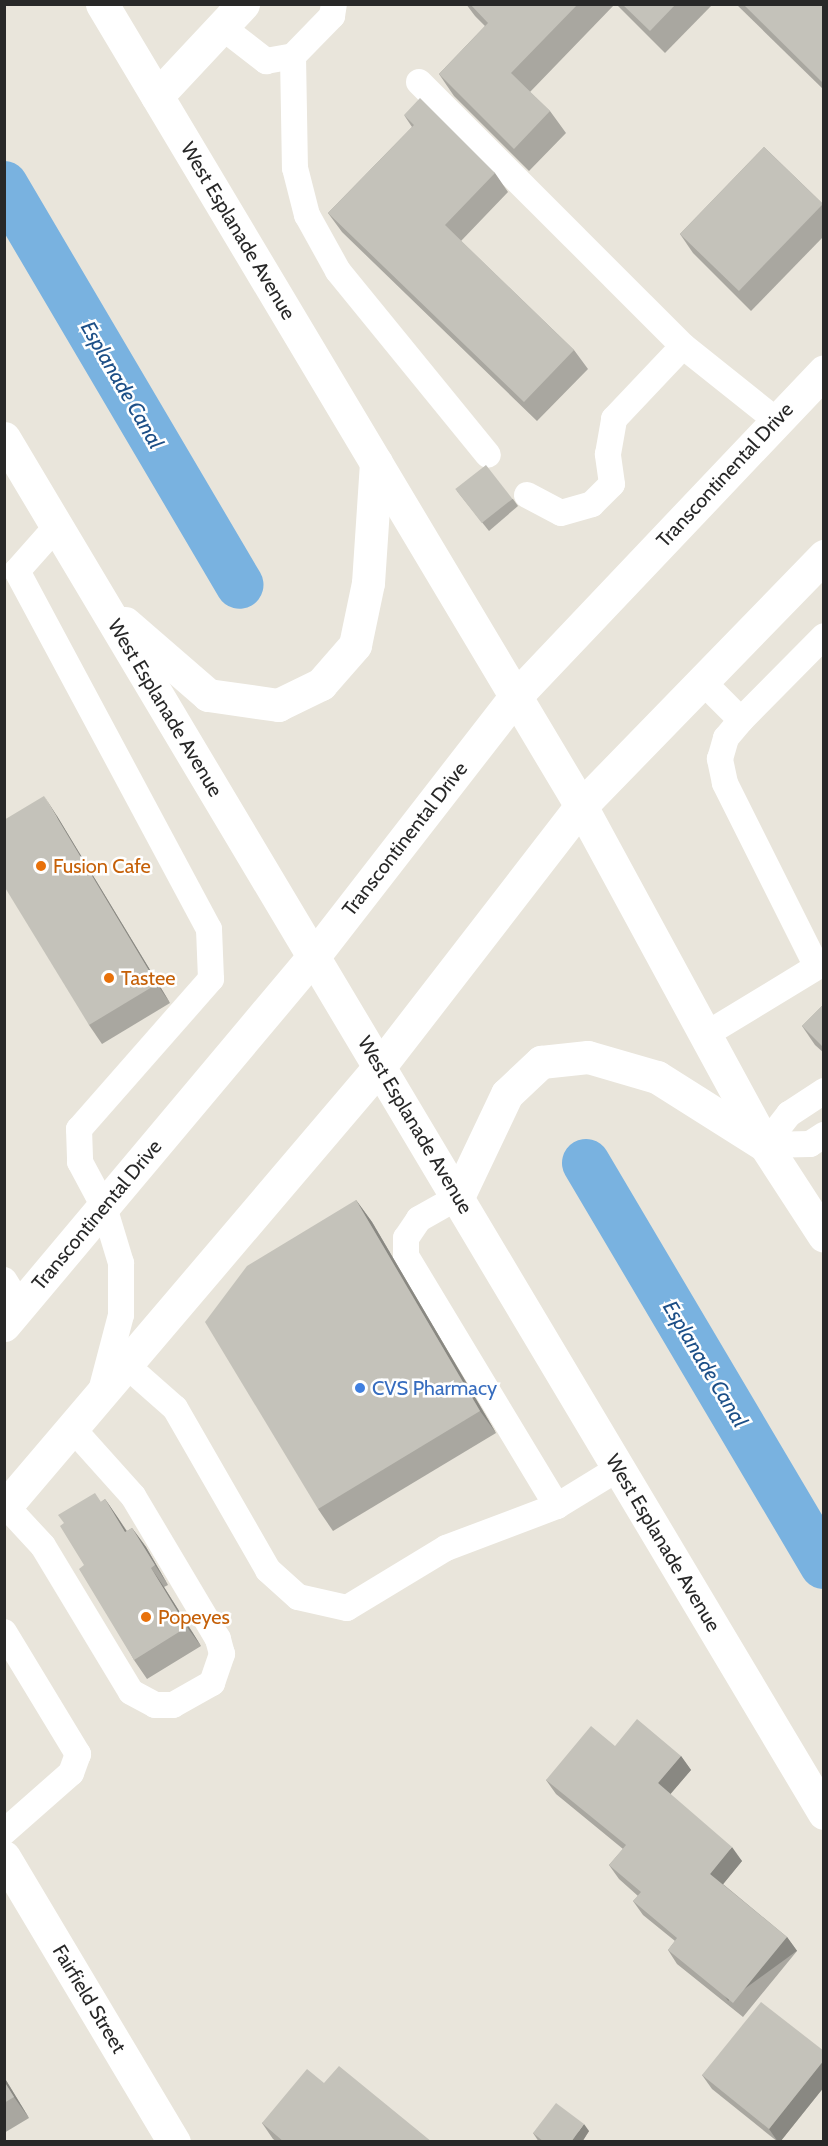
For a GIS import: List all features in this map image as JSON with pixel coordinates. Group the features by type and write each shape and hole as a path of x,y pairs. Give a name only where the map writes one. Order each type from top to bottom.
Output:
{"main road":[{"name":"West Esplanade Avenue","path":"102,4 581,806 765,1145 824,1236"},
{"path":"157,96 233,16"},
{"name":"Transcontinental Drive","path":"8,1313 104,1207 314,956 515,697 824,371"},
{"name":"West Esplanade Avenue","path":"4,438 824,1813"},
{"path":"103,604 208,695 278,705 321,684 355,645 368,583 376,462"},
{"path":"5,1506 380,1066 581,806 824,556"},
{"path":"458,1197 507,1094 541,1062 588,1057 657,1077 765,1145"},
{"name":"Fairfield Street","path":"4,1857 174,2142"}],"lane":[{"path":"233,16 266,61 293,56 332,16 334,4"},
{"path":"293,56 295,168 307,215 338,271 488,456"},
{"path":"419,82 682,346 777,421"},
{"path":"527,495 561,513 592,504 612,484 608,454 614,419 682,346"},
{"path":"57,526 17,571 209,929 211,979 79,1129 80,1162 104,1207 121,1263 121,1315 99,1397"},
{"path":"705,1035 817,967 725,783 720,759 726,738 741,720 824,636"},
{"path":"702,681 741,720"},
{"path":"765,1145 789,1114 824,1091"},
{"path":"765,1145 810,1144 824,1135"},
{"path":"458,1197 419,1219 406,1238 406,1256 557,1506"},
{"path":"126,1365 175,1408 268,1569 298,1597 346,1608 446,1548 557,1506 619,1468"},
{"path":"5,1506 43,1546 131,1692 155,1705 173,1705 212,1683 222,1654 218,1639 133,1496 72,1428"},
{"path":"4,1632 78,1754 71,1773 4,1832"}],"building":[{"path":"470,4 578,4 511,73 550,111 514,149 439,74 488,23"},
{"path":"622,4 676,4 650,31"},
{"path":"743,4 824,4 824,84"},
{"path":"420,98 495,173 445,225 574,350 524,402 328,213 414,125 404,115"},
{"path":"764,147 823,204 739,291 680,234"},
{"path":"486,465 512,499 482,523 455,489"},
{"path":"44,796 157,984 89,1025 4,886 4,820"},
{"path":"824,1004 824,1048 802,1026"},
{"name":"CVS Pharmacy","path":"356,1200 480,1411 318,1509 205,1322 247,1266"},
{"name":"Popeyes","path":"95,1493 101,1502 105,1499 125,1532 132,1528 155,1565 151,1568 187,1627 134,1660 79,1569 84,1565 60,1526 64,1523 58,1515"},
{"path":"637,1719 681,1756 658,1783 732,1847 710,1874 787,1937 733,2003 668,1950 677,1938 633,1901 641,1892 609,1865 626,1845 546,1780 591,1726 615,1746"},
{"path":"761,2002 824,2051 824,2060 769,2129 702,2075"},
{"path":"339,2066 432,2142 284,2142 262,2123 307,2069 324,2083"},
{"path":"4,2081 14,2097 4,2103"},
{"path":"556,2103 584,2124 571,2142 544,2142 533,2133"}],"waterway":[{"name":"Esplanade Canal","path":"4,185 240,585"},
{"name":"Esplanade Canal","path":"586,1163 824,1565"}],"place":[{"name":"Fusion Cafe","path":"41,866"},
{"name":"Tastee","path":"109,978"},
{"name":"CVS Pharmacy","path":"360,1388"},
{"name":"Popeyes","path":"146,1617"}]}
